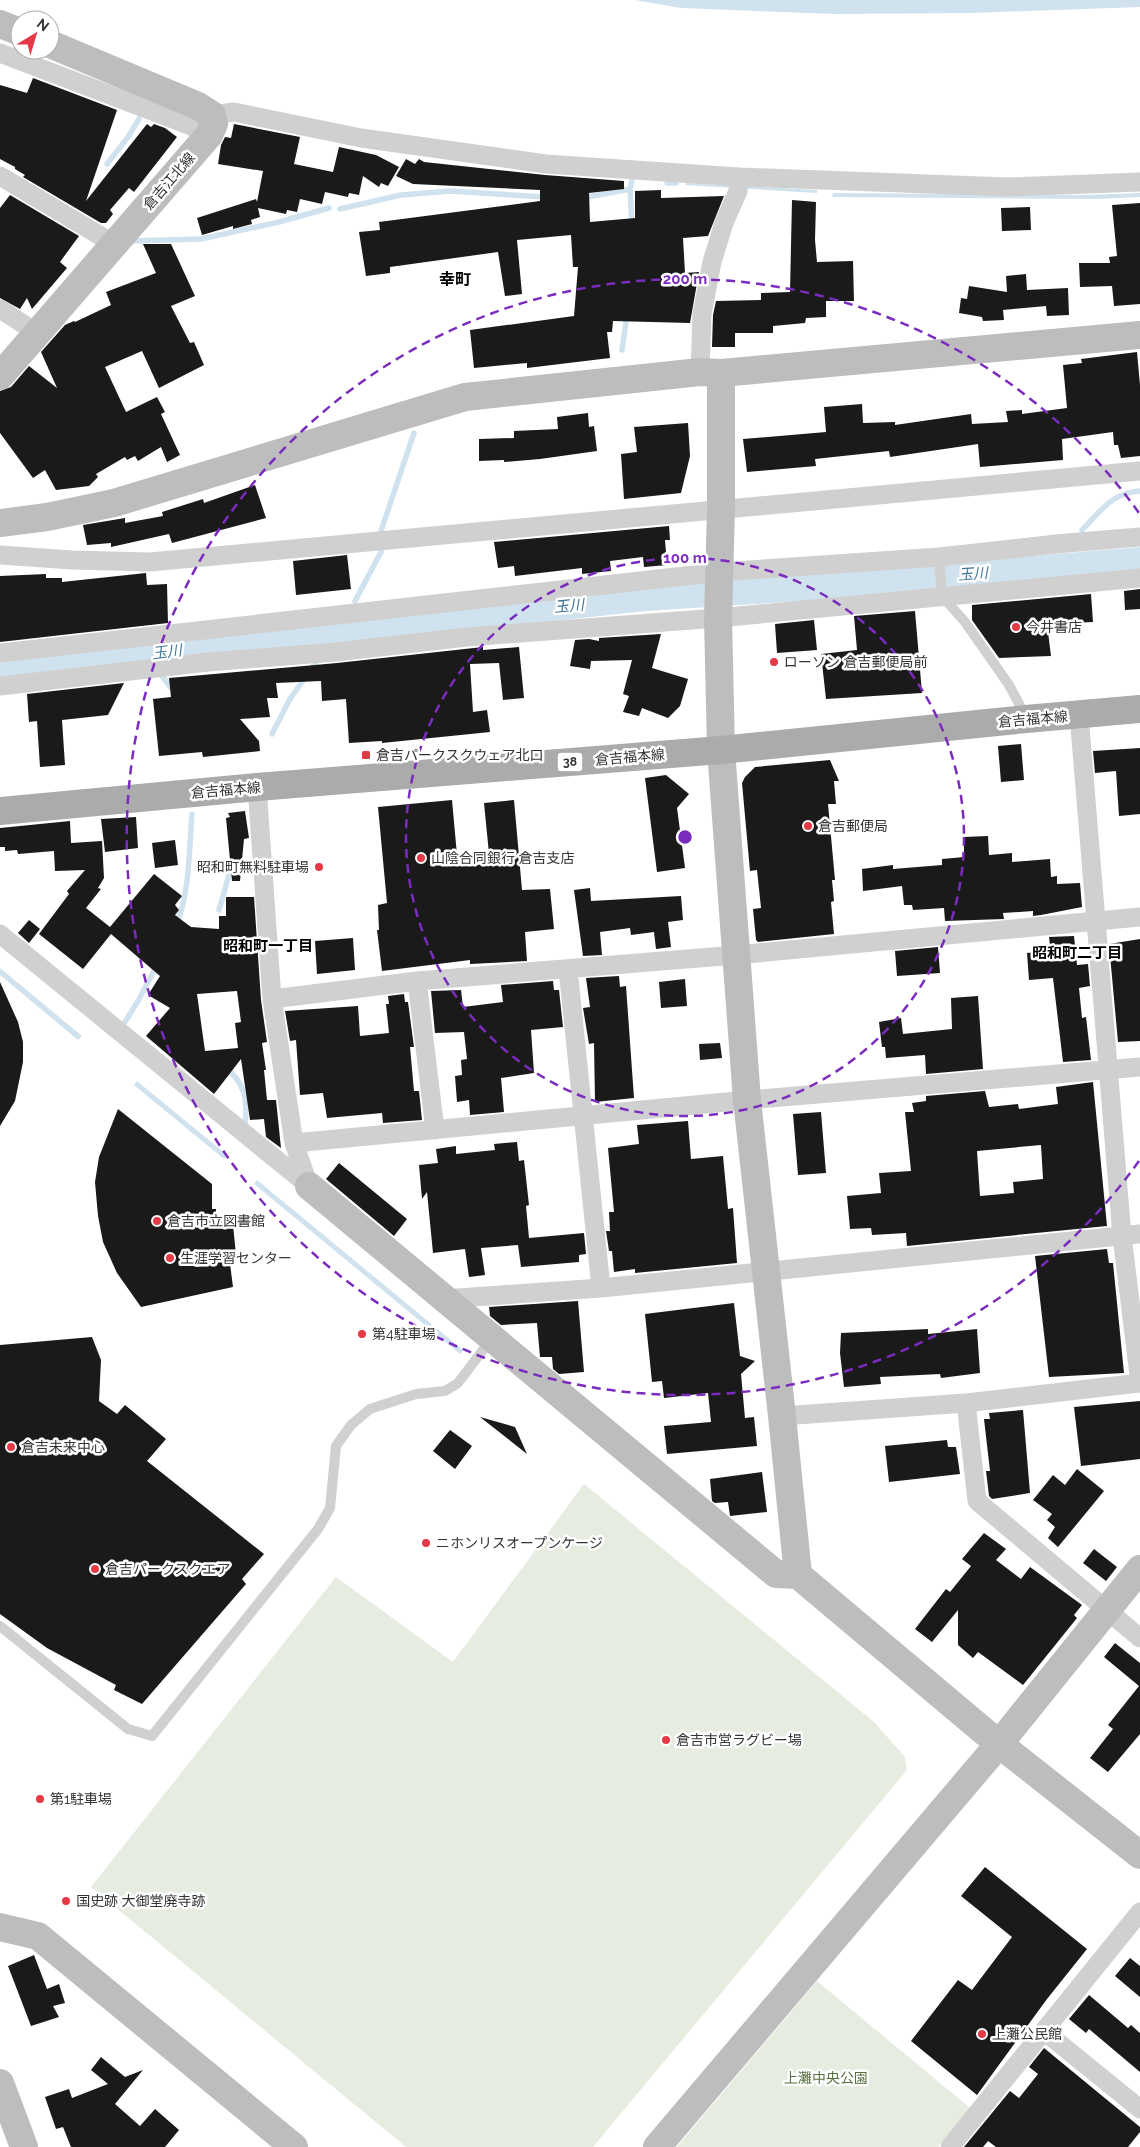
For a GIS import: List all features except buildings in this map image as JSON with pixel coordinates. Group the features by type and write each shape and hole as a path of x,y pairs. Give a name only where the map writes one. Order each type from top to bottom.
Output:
{"main road":[{"name":"倉吉福本線","path":"0,811 257,787 721,750 1026,718 1140,709"}],"street":[{"path":"60,48 198,106 210,125"},
{"path":"0,53 189,125 210,125 234,112 361,138 546,164 740,178 1007,187 1140,182"},
{"name":"倉吉江北線","path":"0,376 114,244 210,125"},
{"path":"0,176 114,244"},
{"path":"740,178 738,191 724,223 712,262 702,314 710,372 721,510 718,618 721,750 747,1100 767,1271 798,1575"},
{"path":"0,309 37,333"},
{"path":"0,523 47,517 114,503 465,397 710,372 1140,335"},
{"path":"0,555 72,560 150,562 1140,471"},
{"path":"0,653 720,572 939,557 1140,537"},
{"path":"0,686 208,662 336,652 468,637 718,618 1140,578"},
{"path":"782,1416 966,1403 1140,1382 1131,1235 1108,1071 1079,715"},
{"path":"257,787 272,999 294,1143 309,1186"},
{"path":"272,999 417,981 1095,922 1140,916"},
{"path":"0,934 309,1186 776,1574 798,1575 999,1744 1140,1855"},
{"path":"568,969 601,1288"},
{"path":"417,981 435,1130"},
{"path":"294,1143 747,1100 1140,1067"},
{"path":"444,1299 601,1288 1131,1235"},
{"path":"966,1403 977,1501 1140,1638"},
{"path":"658,2147 999,1744 1140,1569"},
{"path":"950,2147 1140,1912"},
{"path":"0,1927 38,1936 294,2147"},
{"path":"1044,2031 1140,2109"},
{"path":"3,2100 24,2147"}],"lane":[{"path":"939,557 942,596 965,622 1009,685 1026,718"},
{"path":"0,1626 128,1729 152,1736 318,1529 330,1508 336,1446 351,1425 370,1409 416,1394 445,1391 458,1383 492,1338"}],"green space":[{"path":"584,1484 874,1722 905,1757 907,1770 593,2147 406,2147 91,1887 336,1577 453,1662"},
{"name":"上灘中央公園","path":"817,1981 970,2108 938,2147 677,2147"}],"water":[{"path":"635,0 1140,0 1140,7 972,13 835,14 681,8"},
{"path":"686,183 817,190 817,193 685,185"},
{"path":"833,193 1085,195 1140,193 1140,197 1098,199 832,197"},
{"name":"玉川","path":"1140,547 1140,572 819,600 646,611 0,681 0,661 654,587"},
{"path":"0,968 82,1036 78,1040 0,975"},
{"path":"137,1081 227,1155 224,1159 134,1085"},
{"path":"257,1180 463,1350 460,1354 254,1184"}],"waterway":[{"path":"107,164 139,119"},
{"path":"632,180 630,189 632,224"},
{"path":"667,183 676,183"},
{"path":"583,198 630,189"},
{"path":"340,209 401,195 450,191 544,197"},
{"path":"128,241 201,239 279,222 329,208"},
{"path":"622,350 627,315"},
{"path":"381,531 414,433"},
{"path":"1082,530 1114,499 1130,492 1140,491"},
{"path":"355,601 381,552"},
{"path":"272,734 290,699 316,662"},
{"path":"160,673 174,692"},
{"path":"177,923 187,884 192,814"},
{"path":"219,910 232,864"},
{"path":"125,1022 157,965"},
{"path":"226,1068 237,1080 244,1093 246,1108 245,1124"}],"place":[{"name":"今井書店","path":"1016,627"},
{"name":"ローソン 倉吉郵便局前","path":"774,662"},
{"name":"倉吉パークスクウェア北口","path":"366,755"},
{"name":"倉吉郵便局","path":"808,826"},
{"name":"山陰合同銀行 倉吉支店","path":"421,858"},
{"name":"昭和町無料駐車場","path":"319,867"},
{"name":"倉吉市立図書館","path":"157,1221"},
{"name":"生涯学習センター","path":"170,1258"},
{"name":"第4駐車場","path":"362,1334"},
{"name":"倉吉未来中心","path":"11,1447"},
{"name":"ニホンリスオープンケージ","path":"426,1543"},
{"name":"倉吉パークスクエア","path":"95,1569"},
{"name":"倉吉市営ラグビー場","path":"666,1740"},
{"name":"第1駐車場","path":"40,1799"},
{"name":"国史跡 大御堂廃寺跡","path":"66,1901"},
{"name":"上灘公民館","path":"982,2034"}],"district":[{"name":"幸町","path":"455,279"},
{"name":"昭和町一丁目","path":"268,946"},
{"name":"昭和町二丁目","path":"1077,953"}]}
